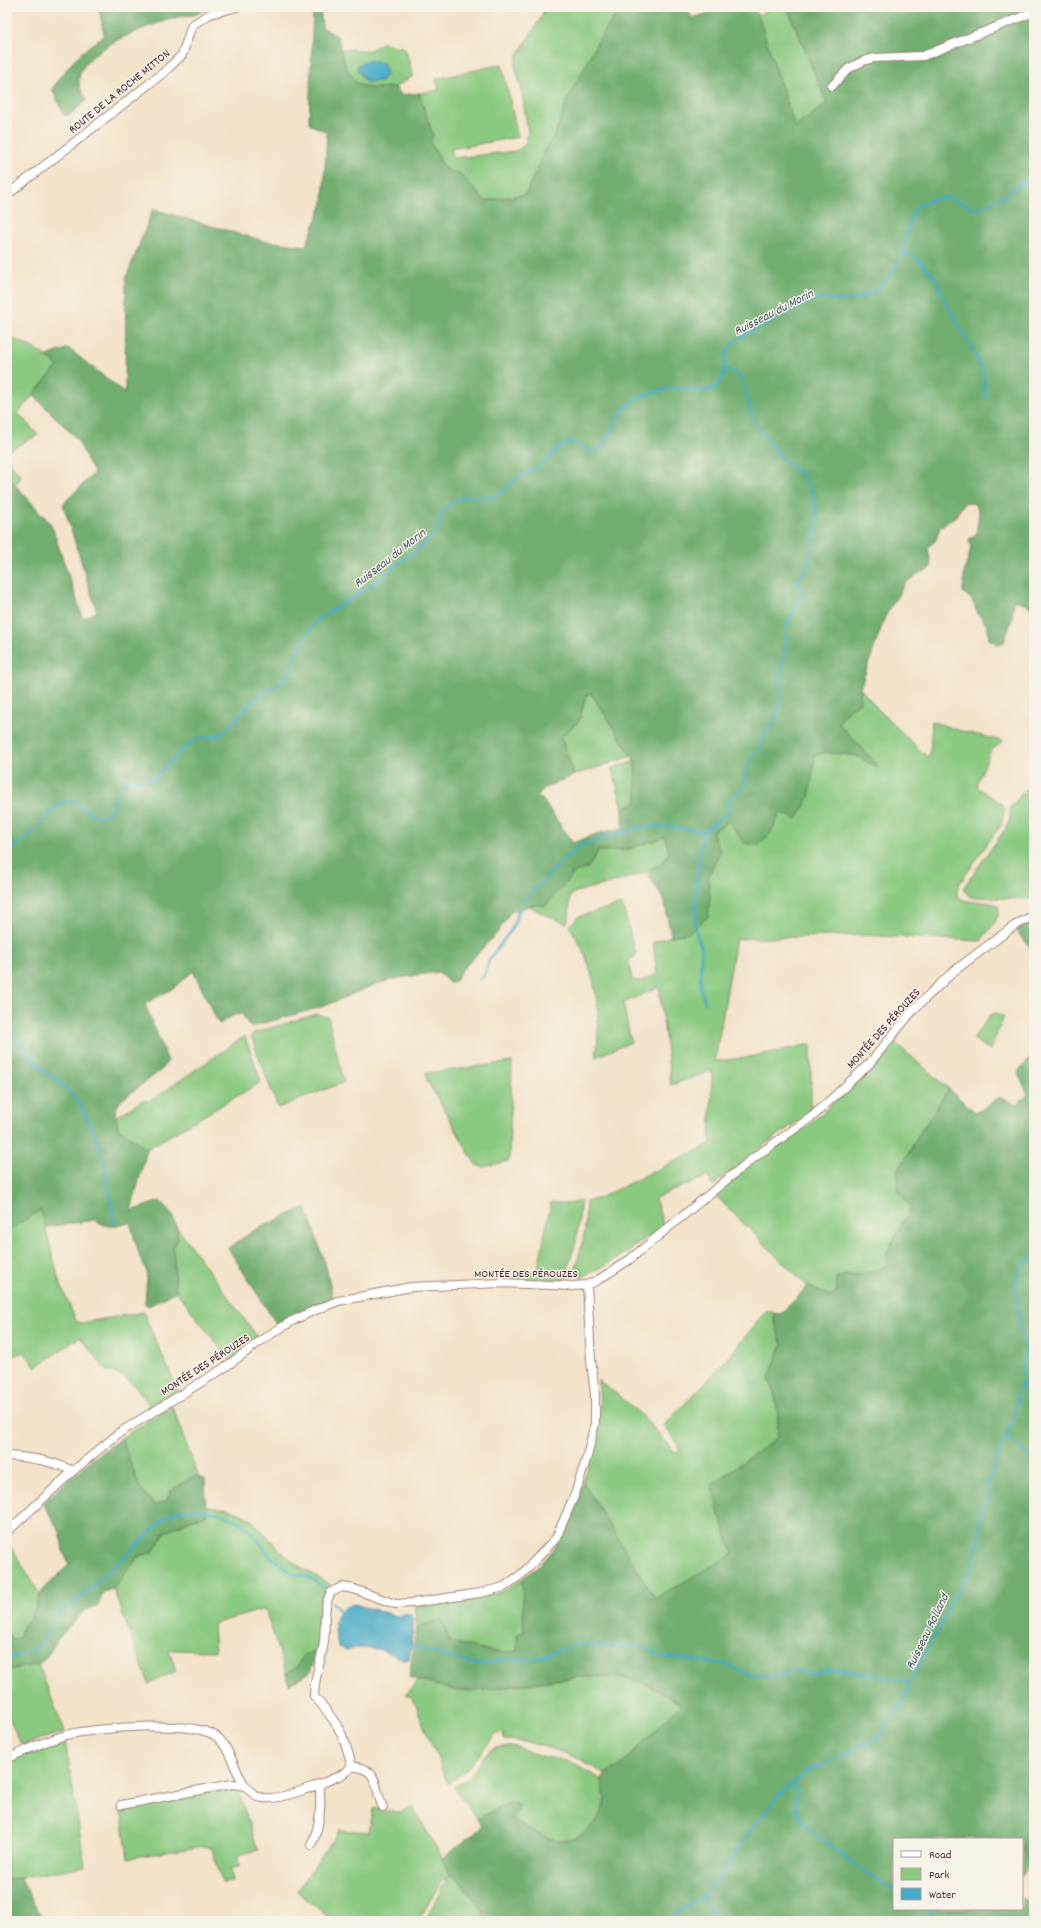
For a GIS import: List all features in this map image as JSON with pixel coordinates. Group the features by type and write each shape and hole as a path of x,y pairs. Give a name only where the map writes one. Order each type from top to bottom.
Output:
{"street":[{"name":"ROUTE DE LA ROCHE MITTON","path":"7,195 163,73 182,55 192,25 210,14 237,7"},
{"path":"832,86 848,69 863,61 874,58 923,56 1034,12"},
{"name":"MONTÉE DES PÉROUZES","path":"7,1532 73,1471 119,1433 224,1368 292,1321 338,1301 411,1287 502,1283 573,1286 586,1285 598,1280 629,1260 752,1159 813,1116 869,1064 914,1009 954,971 1014,926 1034,915"},
{"path":"352,1767 343,1736 336,1722 314,1696 314,1682 324,1640 325,1603 330,1592 342,1587 354,1589 395,1604 413,1603 480,1593 504,1586 523,1572 556,1538 575,1494 587,1457 595,1423 595,1395 586,1285"},
{"path":"7,1456 29,1458 64,1467 73,1471"},
{"path":"7,1759 35,1746 66,1735 118,1729 189,1727 209,1732 218,1737 225,1746 238,1774 246,1786 259,1797 269,1798 320,1784 342,1775 352,1767 360,1768 370,1773 384,1806"},
{"path":"232,1784 238,1774"},
{"path":"121,1805 232,1784 246,1786"},
{"path":"311,1844 316,1832 320,1784"}],"green space":[{"path":"99,7 210,7 196,14 180,16 152,25 120,39 104,48 91,58 83,68 79,80 79,86 87,100 69,115 64,115 52,89 75,60 104,36"},
{"path":"313,7 320,7 322,27 338,37 341,52 347,68 355,81 362,86 369,88 395,87 401,95 419,93 433,135 430,142 445,169 460,174 485,201 526,194 544,151 555,135 568,98 597,43 621,7 684,7 693,18 727,7 753,7 758,15 795,127 827,103 787,7 1034,7 1034,611 1025,603 1014,600 1012,619 1004,642 997,644 989,639 988,627 977,612 972,600 963,592 964,573 971,548 969,539 976,535 979,513 975,504 965,502 955,517 940,527 936,540 928,547 931,566 929,569 918,574 905,583 885,617 860,688 860,702 850,708 838,723 877,765 877,768 858,756 825,752 815,756 809,798 797,819 780,813 770,834 759,845 744,843 729,821 712,832 720,852 708,877 710,898 708,917 688,933 671,936 664,900 647,872 663,862 669,854 665,837 625,850 598,851 588,868 575,872 545,906 531,905 510,912 498,932 461,971 455,982 449,983 438,972 399,978 376,984 325,1006 250,1027 242,1014 234,1015 219,1024 193,971 175,987 145,1004 168,1061 160,1071 120,1101 115,1111 118,1128 147,1149 131,1211 160,1201 173,1215 178,1238 173,1248 176,1291 149,1306 145,1304 147,1272 140,1258 130,1222 116,1226 108,1226 95,1220 45,1227 41,1210 7,1231 7,476 51,524 83,618 97,612 63,504 94,473 77,439 33,395 58,366 47,356 68,348 125,393 126,278 153,209 264,241 306,246 323,203 327,132 309,124","holes":["591,693 635,761 637,802 623,808 623,828 596,834 573,843 542,799 537,796 544,788 574,775 561,737 579,721 586,695"]},
{"path":"544,7 621,7 597,43 568,98 555,135 544,151 526,194 485,201 460,174 445,169 430,142 433,135 419,93 439,90 436,79 502,64 518,137 451,149 454,158 516,151 525,145 528,132 521,87 515,65 517,56 542,16"},
{"path":"773,7 787,7 827,103 795,127 758,15"},
{"path":"383,43 405,48 413,76 395,87 368,88 356,82 344,64 341,50 370,50"},
{"path":"10,339 29,346 58,366 18,413 38,435 7,451 7,342"},
{"path":"7,458 21,477 15,485 7,476"},
{"path":"860,688 878,709 927,757 930,753 932,721 954,729 1003,741 990,752 977,783 977,787 1002,804 1005,809 1000,827 960,883 957,890 958,897 967,901 988,902 998,905 999,910 997,919 981,941 860,935 736,939 715,1061 745,1058 811,1044 811,1112 756,1151 712,1186 708,1176 655,1198 663,1225 624,1254 582,1277 577,1274 576,1268 585,1231 586,1202 599,1198 710,1144 712,1071 671,1085 659,987 623,1003 631,1042 596,1057 598,1023 595,989 585,956 569,926 578,917 622,904 636,955 629,961 632,980 641,981 657,974 653,942 671,936 688,933 710,898 708,877 720,852 712,832 729,821 744,843 770,834 780,813 809,798 815,756 825,752 858,756 877,768 877,765 838,723 850,708 860,702"},
{"path":"591,693 632,756 574,775 561,737 579,721 586,695"},
{"path":"635,761 637,802 623,808 612,768"},
{"path":"1032,781 1034,782 1034,899 970,897 964,891 964,887 1006,828 1010,818 1010,808"},
{"path":"665,837 669,854 651,869 627,879 576,892 570,896 569,918 566,924 537,911 529,905 533,903 545,906 575,872 588,868 598,851 625,850"},
{"path":"1034,921 1034,952 1016,931"},
{"path":"996,1013 1004,1017 990,1050 973,1039 990,1015"},
{"path":"316,1014 328,1017 344,1082 278,1108 251,1036 254,1033"},
{"path":"245,1036 261,1082 147,1149 118,1128 116,1117 143,1100 150,1101"},
{"path":"893,1041 949,1089 915,1140 908,1155 898,1169 898,1190 911,1207 887,1252 887,1266 871,1272 837,1277 837,1291 831,1296 807,1286 715,1195 742,1171 808,1126 873,1067"},
{"path":"1034,1047 1034,1853 1023,1875 1023,1838 893,1838 893,1910 1023,1910 1023,1899 1034,1907 1034,1921 481,1921 484,1912 456,1876 449,1875 442,1859 482,1827 477,1819 512,1802 520,1806 512,1819 539,1834 556,1840 571,1839 579,1835 593,1825 602,1811 605,1798 602,1780 606,1773 619,1767 681,1704 649,1685 619,1677 599,1676 557,1679 475,1691 458,1690 433,1685 409,1677 417,1627 442,1619 450,1642 500,1653 517,1651 517,1634 524,1631 522,1579 546,1558 562,1536 568,1525 583,1482 655,1598 733,1554 717,1507 712,1484 777,1438 777,1408 769,1378 782,1345 774,1319 774,1313 780,1314 807,1286 831,1296 837,1291 836,1277 871,1272 886,1266 887,1252 911,1207 898,1190 898,1169 908,1155 915,1140 949,1089 975,1112 1001,1097 1017,1105 1028,1094 1018,1074 1020,1069 1029,1060"},
{"path":"512,1062 509,1161 483,1167 476,1165 427,1080 426,1073"},
{"path":"581,1200 576,1242 569,1264 568,1278 555,1282 514,1279 514,1277 538,1270 551,1202 569,1204"},
{"path":"306,1207 326,1267 333,1299 277,1325 228,1248 255,1230"},
{"path":"41,1210 59,1280 76,1321 81,1323 144,1312 178,1390 153,1408 136,1387 124,1377 106,1370 80,1337 36,1367 24,1352 7,1358 7,1231"},
{"path":"176,1226 259,1339 230,1361 176,1291 173,1248 178,1238"},
{"path":"767,1310 774,1313 774,1319 782,1345 769,1378 777,1408 777,1438 712,1484 717,1507 733,1554 655,1599 583,1482 591,1457 599,1420 598,1380 644,1417 675,1453 681,1450 664,1425 716,1372"},
{"path":"172,1406 199,1478 193,1476 171,1491 166,1501 155,1505 140,1488 121,1438"},
{"path":"121,1438 140,1488 155,1505 166,1501 171,1491 194,1476 205,1479 206,1515 188,1521 165,1532 153,1552 139,1556 113,1589 103,1592 98,1605 85,1610 58,1639 45,1659 38,1664 7,1670 7,1631 13,1640 19,1637 22,1628 34,1612 43,1589 69,1565 63,1551 60,1532 43,1503 91,1460"},
{"path":"206,1506 230,1509 250,1518 285,1555 299,1566 331,1585 321,1600 318,1651 303,1655 297,1667 286,1674 265,1609 213,1624 215,1651 169,1650 176,1671 149,1684 113,1589 139,1556 153,1552 165,1532 188,1521 206,1515"},
{"path":"11,1547 40,1595 34,1612 22,1628 20,1637 13,1640 7,1631 7,1551"},
{"path":"522,1579 524,1632 518,1651 500,1653 450,1642 442,1620 417,1627 414,1606 495,1594 505,1590"},
{"path":"318,1651 310,1672 289,1685 286,1674 297,1667 303,1655"},
{"path":"38,1664 65,1732 21,1745 7,1713 7,1670"},
{"path":"578,1677 621,1677 640,1681 681,1704 619,1767 606,1773 598,1770 586,1762 562,1752 513,1740 504,1740 503,1732 495,1735 473,1763 448,1784 413,1699 406,1695 418,1680 458,1691 475,1691"},
{"path":"58,1740 65,1740 85,1866 7,1880 7,1762"},
{"path":"509,1746 517,1747 542,1756 571,1762 602,1780 605,1801 602,1811 593,1825 586,1831 571,1839 550,1839 512,1819 512,1802 477,1819 454,1788 468,1778 489,1751 495,1748"},
{"path":"237,1787 258,1850 238,1855 239,1867 231,1869 233,1881 222,1882 212,1849 205,1846 128,1858 121,1808"},
{"path":"412,1806 446,1864 449,1875 456,1876 484,1912 481,1921 425,1921 448,1876 441,1882 418,1921 333,1921 297,1891 340,1830 369,1832 373,1809 381,1807 385,1811 401,1812"},
{"path":"20,1877 45,1921 7,1921 7,1880"}],"water":[{"path":"368,60 384,64 387,75 381,81 366,82 358,71 358,65"},
{"path":"354,1604 397,1616 407,1613 411,1615 413,1631 409,1659 406,1660 379,1649 355,1648 348,1650 338,1647 335,1633 335,1621 337,1615 346,1607"}],"waterway":[{"name":"Ruisseau du Morin","path":"7,851 29,837 52,811 60,804 67,801 78,803 97,816 108,814 113,806 119,786 122,782 153,779 188,745 200,738 213,737 225,732 254,699 284,681 289,675 293,659 315,621 372,585 429,540 437,531 443,512 452,502 463,497 493,497 504,491 516,479 541,465 561,446 572,442 581,445 589,453 595,453 601,448 616,420 626,407 640,397 656,391 672,388 702,391 713,389 720,382 724,374 727,352 734,341 809,302 823,298 843,301 856,299 878,289 892,274 903,252 912,213 918,206 936,198 947,198 966,204 972,209 980,208 1009,193 1034,173"},
{"path":"903,252 915,257 930,271 936,280 944,299 980,363 983,371 986,398"},
{"path":"705,1003 700,986 702,949 696,932 696,886 699,855 704,831 726,814 730,800 742,788 753,756 762,745 763,737 773,724 780,705 781,669 786,643 785,630 788,621 801,599 799,577 808,567 818,519 813,495 801,474 784,461 760,431 752,416 741,379 736,373 726,369"},
{"path":"524,901 562,861 581,845 641,827 656,826 704,831"},
{"path":"480,980 485,974 489,960 511,930 520,908"},
{"path":"7,1028 32,1059 71,1093 84,1112 102,1158 114,1223"},
{"name":"Ruisseau Rolland","path":"666,1921 703,1896 723,1873 752,1828 781,1793 811,1769 824,1765 877,1738 902,1703 915,1672 942,1623 953,1597 970,1573 977,1548 982,1510 988,1496 988,1484 995,1462 1010,1428 1023,1380 1022,1370 1026,1349 1020,1326 1016,1286 1019,1270 1026,1262 1034,1259"},
{"path":"1006,1437 1034,1459"},
{"path":"7,1659 34,1650 40,1645 56,1615 80,1598 165,1518 176,1511 191,1509 220,1513 242,1524 254,1535 270,1557 292,1573 310,1578 325,1588"},
{"path":"332,1602 341,1612"},
{"path":"410,1646 474,1664 485,1664 500,1660 534,1659 580,1644 613,1647 639,1646 648,1648 659,1656 725,1664 751,1675 781,1675 793,1670 813,1674 831,1670 843,1670 911,1682"},
{"path":"794,1782 797,1796 795,1808 798,1817 819,1837 853,1864 893,1889"},
{"path":"703,1896 714,1921"},
{"path":"926,1910 944,1921"}]}
